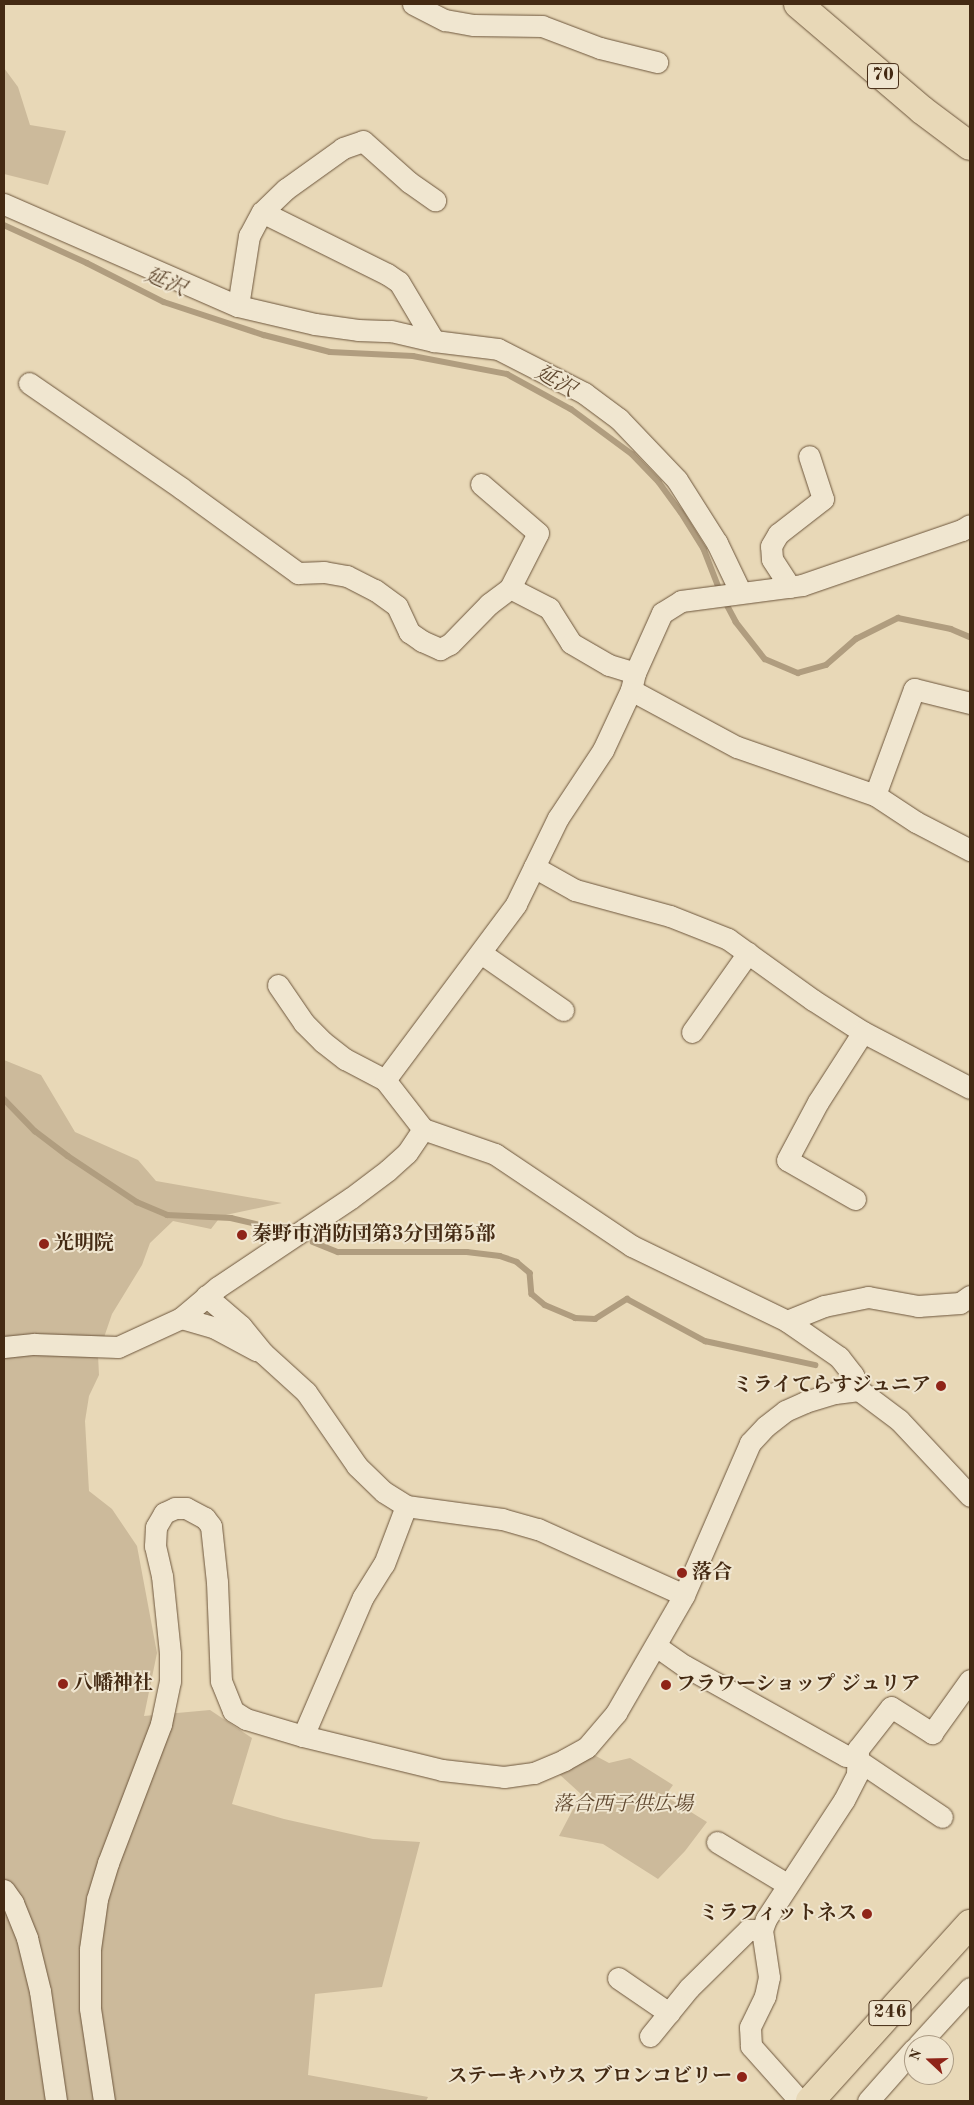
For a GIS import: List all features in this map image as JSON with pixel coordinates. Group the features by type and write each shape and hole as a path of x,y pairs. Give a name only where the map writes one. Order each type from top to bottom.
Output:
{"main road":[{"name":"70","path":"798,4 922,110 970,146"},
{"name":"246","path":"810,2101 967,1928"}],"street":[{"path":"412,4 445,20 474,25 542,26 600,48 657,62"},
{"path":"238,306 249,236 262,212 286,189 336,153 363,141 409,182 435,200"},
{"path":"4,204 238,306 315,324 358,330 391,331 434,341 498,349 584,393 619,419 677,480 717,543 741,593"},
{"path":"262,212 387,274 399,282 434,341"},
{"path":"29,383 181,488 298,573 324,572 347,576 375,590 397,606 409,632 422,641 440,649 450,644 489,604 510,588 538,532 510,498 481,484"},
{"path":"790,587 772,559 771,546 778,534 823,499 809,456"},
{"path":"385,1080 481,954 516,904 558,818 603,750 662,613 681,600 790,587 953,533 970,525"},
{"path":"510,588 549,608 570,643 609,664 737,747 874,795 916,822 970,850"},
{"path":"874,795 907,687 970,703"},
{"path":"534,867 575,890 670,916 728,939 813,1000 863,1032 970,1088"},
{"path":"692,1032 748,953"},
{"path":"481,954 563,1010"},
{"path":"278,985 304,1022 323,1042 345,1059 385,1080 423,1129 495,1154 632,1246 787,1321 839,1357 853,1375 859,1390 899,1420 970,1496"},
{"path":"855,1199 778,1156 818,1102 863,1032"},
{"path":"4,1346 34,1344 118,1347 181,1318 206,1296 388,1170 407,1153 423,1129"},
{"path":"206,1296 241,1326 263,1353 306,1392 357,1466 384,1492 406,1506 502,1519 538,1528 684,1595"},
{"path":"787,1321 824,1306 868,1297 918,1306 960,1303 970,1296"},
{"path":"181,1318 215,1328 263,1353"},
{"path":"104,2101 90,2008 90,1949 97,1898 102,1880 161,1724 170,1680 170,1653 162,1576 155,1546 156,1527 164,1513 175,1508 186,1508 205,1518 211,1526 217,1582 221,1681 233,1711 246,1719 303,1736 442,1770 504,1776 534,1773 564,1760 587,1747 616,1712 684,1595 750,1444 766,1426 785,1410 835,1393 859,1390"},
{"path":"303,1736 363,1597 384,1564 406,1506"},
{"path":"656,1646 685,1666 846,1756 859,1758 942,1816"},
{"path":"800,2101 751,2046 750,2027 765,1996 769,1977 762,1930 766,1919 787,1884 844,1800 857,1774 858,1749 890,1707 932,1732 970,1680"},
{"path":"717,1842 787,1884"},
{"path":"4,1890 13,1903 27,1938 40,1991 56,2101"},
{"path":"650,2036 688,1988 748,1930 762,1930"},
{"path":"618,1978 668,2013"},
{"path":"927,2035 970,1988"},
{"path":"868,2101 904,2060"}],"green space":[{"path":"4,68 18,87 30,125 66,131 48,185 4,174"},
{"path":"4,1060 41,1075 75,1132 138,1160 156,1181 282,1203 221,1216 211,1229 173,1221 150,1243 142,1265 112,1314 98,1355 99,1375 89,1396 85,1421 89,1491 112,1509 137,1546 157,1653 144,1716 210,1710 252,1738 232,1804 284,1819 373,1839 420,1842 382,1987 315,1994 308,2075 428,2097 426,2101 4,2101"},
{"name":"落合西子供広場","path":"594,1755 609,1763 630,1758 673,1785 665,1796 707,1822 685,1851 658,1879 603,1844 559,1836 581,1794 559,1774"}],"waterway":[{"name":"延沢","path":"4,225 87,263 164,302 264,335 330,352 413,356 507,374 571,409 632,454 659,482 681,512 704,549 720,590"},
{"name":"延沢","path":"724,599 736,622 765,659 798,673 826,665 856,639 898,618 951,629 970,637"},
{"path":"4,1099 35,1131 68,1156 137,1202 167,1215 231,1218 273,1228"},
{"path":"313,1242 338,1252 467,1252 500,1256 517,1262 530,1273 532,1294 545,1305 575,1318 595,1319 627,1299 705,1341 815,1365"}],"place":[{"name":"秦野市消防団第3分団第5部","path":"242,1235"},
{"name":"光明院","path":"44,1244"},
{"name":"ミライてらすジュニア","path":"941,1386"},
{"name":"落合","path":"682,1573"},
{"name":"八幡神社","path":"63,1684"},
{"name":"フラワーショップ ジュリア","path":"666,1685"},
{"name":"ミラフィットネス","path":"867,1914"},
{"name":"ステーキハウス ブロンコビリー","path":"742,2077"}]}
